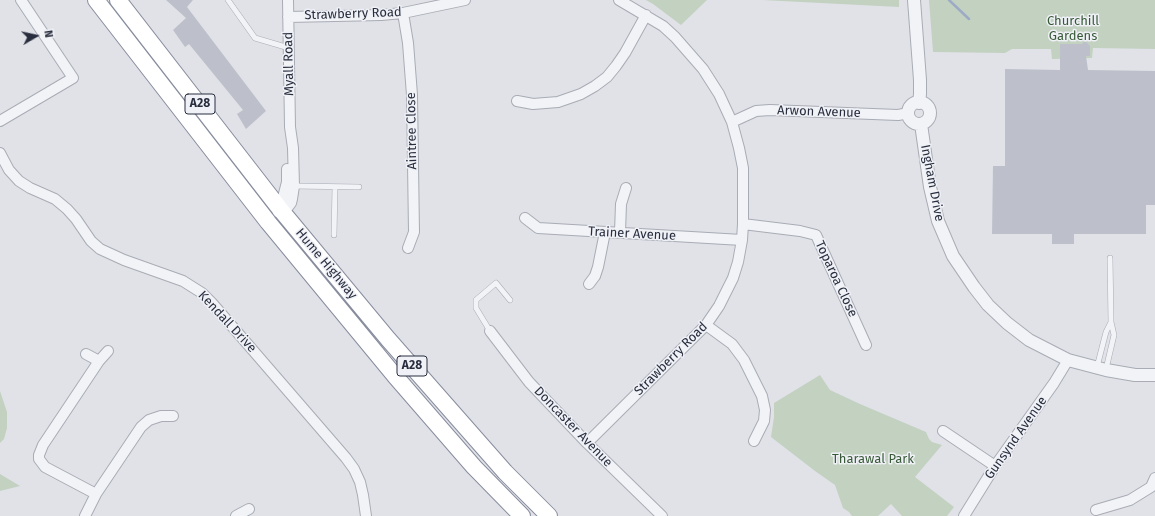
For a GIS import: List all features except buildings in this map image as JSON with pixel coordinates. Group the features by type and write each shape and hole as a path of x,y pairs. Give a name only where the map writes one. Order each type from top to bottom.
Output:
{"highway":[{"name":"Hume Highway","path":"96,0 137,55 268,222 394,376 474,467 522,516"},
{"name":"Hume Highway","path":"118,0 280,209 388,339 504,472 549,516"}],"street":[{"path":"0,121 73,78 21,0"},
{"name":"Myall Road","path":"280,209 288,207 292,199 294,186 293,148 290,127 288,0"},
{"name":"Strawberry Road","path":"288,17 381,15 403,13 451,1 465,0"},
{"name":"Strawberry Road","path":"587,443 706,325 719,306 733,278 742,240 742,168 739,148 732,122 719,94 690,53 675,37 663,26 619,0"},
{"path":"914,0 920,80 919,103"},
{"name":"Aintree Close","path":"403,13 408,43 412,94 414,232 408,248"},
{"path":"517,101 533,104 558,102 581,94 595,86 607,77 616,66 646,15"},
{"path":"919,103 927,106 930,113 926,121 921,124 912,121 909,113 911,107 919,103"},
{"name":"Arwon Avenue","path":"732,122 756,111 770,110 898,115 909,113"},
{"name":"Ingham Drive","path":"921,124 934,206 944,236 962,270 985,301 1007,323 1030,340 1068,360 1101,369 1135,374 1155,375"},
{"name":"Myall Road","path":"268,222 280,209 287,182 287,148 290,127"},
{"name":"Kendall Drive","path":"0,153 9,170 19,181 30,188 55,199 67,209 100,249 116,257 183,281 202,293 212,302 346,458 360,482 366,516"},
{"path":"620,232 622,204 626,188"},
{"name":"Trainer Avenue","path":"525,218 538,228 742,240"},
{"name":"Toparoa Close","path":"743,224 800,231 816,235 866,345"},
{"path":"588,284 595,276 598,267 605,232"},
{"path":"706,325 732,344 744,360 762,396 765,410 764,421 754,441"},
{"name":"Doncaster Avenue","path":"490,331 529,382 587,443 662,516"},
{"path":"96,494 45,467 39,459 43,445 99,361 108,350"},
{"path":"86,354 99,361"},
{"name":"Gunsynd Avenue","path":"964,516 995,466 1054,383 1068,360"},
{"path":"85,516 96,494 141,427 149,420 161,416 173,416"},
{"path":"943,431 995,466"},
{"path":"1096,510 1130,500 1151,487 1155,478"},
{"path":"236,516 249,509"}],"lane":[{"path":"228,0 255,38 288,48"},
{"path":"294,186 359,187"},
{"path":"334,235 335,187"},
{"path":"1101,369 1114,335 1111,322 1110,258"},
{"path":"490,331 476,308 476,300 496,283 510,300"},
{"path":"1101,369 1106,332 1111,322"}],"green space":[{"path":"646,0 707,0 681,25"},
{"path":"762,0 899,0 899,7"},
{"name":"Churchill Gardens","path":"929,0 1155,0 1155,49 1093,48 1092,58 1052,59 1051,49 1012,49 1005,53 933,52"},
{"name":"Tharawal Park","path":"820,375 830,390 926,432 932,442 942,445 915,477 954,507 947,516 902,516 891,504 878,516 852,516 843,508 835,485 771,437 774,417 774,403"},
{"path":"0,391 7,412 7,428 4,439 0,443"},
{"path":"0,474 20,486 0,491"}],"waterway":[{"path":"949,0 969,19"}]}
